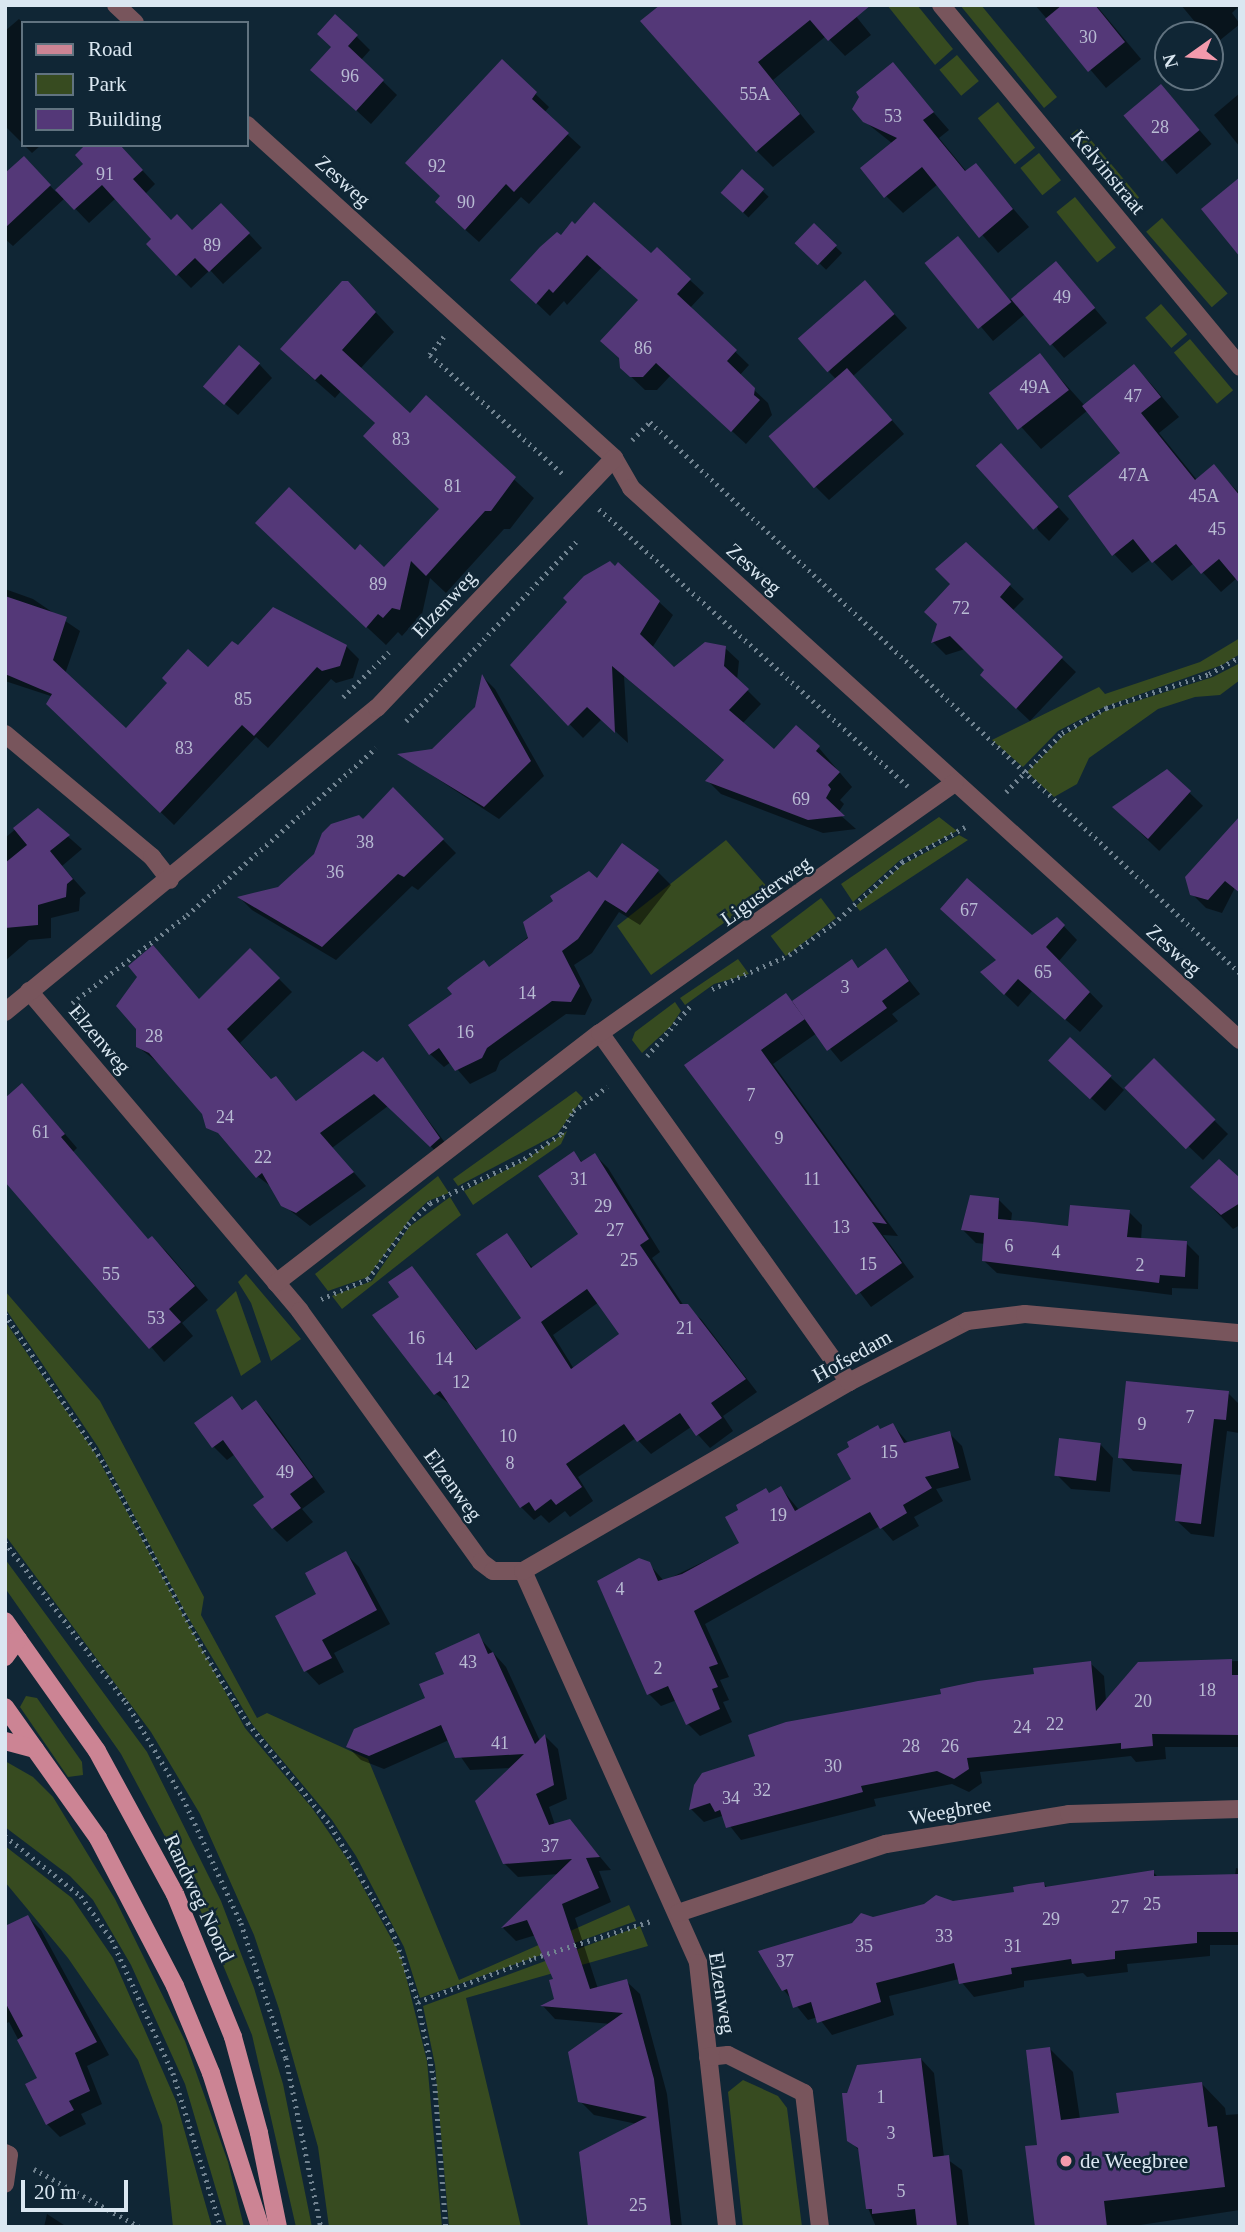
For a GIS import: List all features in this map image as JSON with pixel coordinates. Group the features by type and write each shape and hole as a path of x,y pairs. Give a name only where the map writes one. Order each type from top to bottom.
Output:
{"main road":[{"name":"Randweg Noord","path":"5,1621 12,1639 123,1796 201,1952 233,2037 259,2133 278,2227"},
{"path":"5,1657 12,1639"},
{"path":"5,1707 98,1838 175,1986 211,2073 260,2227"},
{"path":"5,1741 35,1748"}],"street":[{"path":"116,5 133,21"},
{"name":"Kelvinstraat","path":"941,5 1240,367"},
{"name":"Zesweg","path":"248,126 614,458 631,488 1240,1041"},
{"name":"Elzenweg","path":"5,1012 170,880 377,708 614,458"},
{"path":"5,734 152,858 170,880"},
{"name":"Ligusterweg","path":"275,1283 600,1033 929,805 955,783"},
{"name":"Elzenweg","path":"29,991 300,1311 481,1562 493,1572 523,1571 678,1913 698,1964 727,2227"},
{"path":"600,1033 849,1382"},
{"name":"Hofsedam","path":"523,1571 849,1382 944,1330 985,1316 1025,1314 1240,1333"},
{"name":"Weegbree","path":"678,1913 886,1844 1069,1814 1240,1809"},
{"name":"Elzenweg","path":"708,2057 728,2055 804,2093 820,2227"},
{"path":"5,2184 7,2154"}],"path":[{"path":"460,318 430,355 562,474 580,494 929,805"},
{"path":"614,458 650,422 1023,774 1240,973"},
{"path":"553,483 594,440"},
{"path":"341,700 390,650"},
{"path":"300,1311 368,1279 408,1224 430,1203 524,1159 561,1134 573,1111 629,1072 655,1049 693,1002 712,989 789,955 833,924 902,862 989,812 1062,733 1106,708 1216,671 1240,657"},
{"path":"5,1314 105,1465 207,1657 248,1723 331,1826 368,1885 406,1962 418,2002 435,2084 446,2227"},
{"path":"5,1836 81,1896 117,1949 177,2083 221,2227"},
{"path":"418,2002 534,1958 678,1913"},
{"path":"7,2154 140,2227"}],"green space":[{"path":"887,5 917,5 953,49 935,65"},
{"path":"960,5 981,5 1057,97 1044,108"},
{"path":"957,55 979,81 961,96 939,70"},
{"path":"998,102 1035,148 1015,164 978,118"},
{"path":"1080,127 1139,197 1128,207 1069,137"},
{"path":"1039,153 1061,180 1042,195 1020,168"},
{"path":"1075,197 1116,248 1097,263 1056,212"},
{"path":"1162,218 1228,293 1212,307 1146,232"},
{"path":"1161,304 1187,334 1171,348 1145,318"},
{"path":"1190,339 1233,390 1217,404 1174,352"},
{"path":"1240,638 1240,654 1222,665 1104,707 1058,731 1023,767 992,740 1099,687 1105,694 1200,662"},
{"path":"1240,663 1240,680 1220,695 1195,697 1158,709 1089,758 1077,784 1054,797 1027,772 1064,735 1105,711 1213,677"},
{"path":"939,817 957,831 900,860 853,902 841,884"},
{"path":"959,835 968,840 860,911 856,906 902,865"},
{"path":"726,840 770,890 651,975 617,926"},
{"path":"821,898 836,918 786,956 771,936"},
{"path":"738,959 749,974 714,984 685,1005 680,998"},
{"path":"675,1002 681,1011 671,1026 642,1053 632,1040 635,1032"},
{"path":"576,1091 583,1098 557,1134 458,1186 453,1179"},
{"path":"567,1131 561,1144 473,1205 464,1191 524,1161"},
{"path":"438,1176 449,1193 428,1201 413,1215 368,1277 328,1291 315,1274"},
{"path":"450,1197 461,1215 342,1309 332,1296 372,1281 409,1227"},
{"path":"246,1274 301,1339 271,1361 251,1303 238,1282"},
{"path":"5,1291 100,1401 204,1597 201,1615 257,1718 267,1713 368,1759 459,1980 629,1905 636,1921 420,1998 404,1947 356,1856 332,1820 252,1724 185,1612 98,1447 5,1308"},
{"path":"236,1291 261,1362 241,1376 216,1310"},
{"path":"5,1321 95,1453 245,1728 312,1808 348,1860 401,1956 427,2061 442,2227 329,2227 318,2147 279,2009 254,1935 200,1814 151,1732 5,1535"},
{"path":"5,1559 147,1752 221,1901 254,1988 283,2084 312,2227 296,2227 252,2035 187,1878 121,1754 5,1588"},
{"path":"26,1696 37,1698 82,1762 83,1775 68,1777 20,1707"},
{"path":"5,1761 33,1777 53,1797 115,1899 185,2041 228,2162 244,2227 227,2227 185,2084 131,1965 93,1900 70,1876 5,1827"},
{"path":"5,1846 72,1898 113,1958 176,2101 212,2227 173,2227 162,2125 138,2060 68,1958 5,1882"},
{"path":"640,1926 648,1946 466,1998 521,2227 449,2227 435,2065 423,2006"},
{"path":"743,2080 778,2096 787,2108 802,2227 743,2227 728,2092"}],"building":[{"path":"660,5 871,5 828,41 810,20 758,62 800,114 756,152 640,21"},
{"path":"1062,5 1095,5 1125,42 1088,72 1045,19"},
{"path":"335,14 358,35 348,46 384,80 356,111 310,70 331,47 317,34"},
{"path":"502,59 537,92 532,99 569,133 514,192 506,184 465,230 435,202 440,196 405,163"},
{"path":"893,62 934,112 923,120 965,171 976,163 1013,209 979,238 922,167 884,198 860,168 897,138 863,122 852,109 859,97 856,92"},
{"path":"1154,90 1167,91 1200,130 1162,161 1123,115"},
{"path":"83,147 122,147 143,170 133,179 171,220 177,214 192,230 221,203 250,233 209,272 195,258 176,276 146,244 151,239 102,185 74,210 55,190 83,164 75,155"},
{"path":"24,156 51,185 5,228 5,173"},
{"path":"742,169 764,189 743,213 721,193"},
{"path":"1240,177 1240,257 1201,209"},
{"path":"594,202 651,253 657,247 691,279 677,294 737,350 727,361 755,388 754,395 760,400 731,432 656,363 643,377 630,377 620,368 619,358 600,341 638,300 587,255 553,293 549,289 536,304 510,280 540,247 557,232 561,235 572,221 575,224"},
{"path":"814,223 837,245 818,265 795,243"},
{"path":"958,236 1011,302 978,329 925,263"},
{"path":"1056,261 1095,308 1050,346 1011,299"},
{"path":"865,280 895,314 827,372 798,338"},
{"path":"342,281 348,281 376,312 342,350 410,413 426,395 516,477 491,511 485,511 426,576 411,561 400,610 392,608 383,618 378,614 366,628 255,523 289,487 355,550 360,544 384,567 439,509 363,436 375,423 321,374 315,380 280,349"},
{"path":"239,345 260,363 224,405 203,387"},
{"path":"1040,353 1069,390 1018,430 989,393"},
{"path":"1134,364 1161,397 1141,413 1195,480 1214,464 1240,496 1240,584 1219,559 1201,574 1176,544 1152,563 1133,539 1112,556 1068,496 1120,453 1082,406"},
{"path":"847,368 892,420 814,488 769,436"},
{"path":"1001,443 1059,507 1033,530 976,466"},
{"path":"966,542 1011,584 1000,597 1063,657 1016,709 980,675 984,670 950,636 931,643 937,624 924,612 950,584 935,569"},
{"path":"610,561 615,566 618,562 660,601 640,634 674,667 705,642 726,646 724,666 749,689 729,710 774,749 796,725 820,746 816,751 840,772 828,785 831,789 826,798 845,816 808,820 705,781 724,760 612,666 615,733 587,707 568,726 510,665 567,602 563,598 584,576"},
{"path":"5,596 67,617 53,660 126,728 167,683 162,678 188,649 208,667 232,641 238,645 273,607 347,645 340,666 322,671 317,667 254,736 242,725 160,813 46,704 52,694 5,674"},
{"path":"482,674 531,761 484,807 397,754 432,749 475,707"},
{"path":"1167,769 1191,791 1148,839 1112,807"},
{"path":"393,787 444,839 404,877 398,874 322,947 237,897 278,887 314,854 322,833 331,824 359,815 363,819"},
{"path":"38,808 70,835 50,851 73,879 67,884 66,897 38,905 38,925 5,928 5,863 27,845 13,828"},
{"path":"1240,816 1240,893 1225,881 1208,900 1190,895 1185,877"},
{"path":"622,843 659,870 626,913 605,900 578,939 562,951 580,986 571,1002 552,1001 487,1048 482,1058 455,1071 439,1048 429,1055 408,1025 452,994 447,988 484,960 489,967 528,938 523,922 553,901 550,896 589,871 597,878"},
{"path":"967,878 1032,935 1057,917 1065,925 1046,947 1090,992 1065,1020 1018,979 1004,995 980,972 996,960 940,909"},
{"path":"153,945 199,999 250,948 280,978 227,1029 271,1079 276,1076 296,1101 363,1051 377,1062 383,1057 440,1138 430,1147 374,1094 320,1133 354,1172 296,1213 281,1206 262,1173 256,1178 218,1133 206,1128 202,1114 149,1053 136,1047 136,1029 116,1006 137,977 128,966"},
{"path":"886,948 909,981 882,1001 887,1008 827,1051 792,1001 852,959 858,968"},
{"path":"786,993 805,1019 761,1050 887,1224 872,1222 902,1263 856,1295 684,1065"},
{"path":"1070,1037 1112,1076 1090,1099 1048,1060"},
{"path":"1154,1058 1216,1120 1186,1149 1124,1088"},
{"path":"22,1083 65,1134 61,1137 148,1239 152,1236 195,1286 169,1309 181,1322 149,1349 5,1182 5,1098"},
{"path":"574,1151 581,1162 595,1153 649,1239 640,1245 680,1304 688,1304 746,1379 711,1403 722,1418 696,1436 680,1413 637,1442 624,1424 566,1464 582,1487 556,1505 551,1499 535,1511 529,1502 520,1508 440,1391 434,1395 372,1315 399,1297 388,1282 412,1266 476,1350 521,1318 476,1254 507,1233 531,1268 578,1234 538,1176","holes":["587,1289 619,1334 571,1369 541,1322"]},
{"path":"1219,1159 1240,1178 1240,1203 1221,1215 1190,1187"},
{"path":"970,1195 999,1198 998,1219 1068,1226 1070,1205 1130,1210 1127,1237 1187,1241 1185,1277 1160,1275 1159,1283 982,1261 984,1233 961,1230"},
{"path":"1126,1381 1229,1391 1226,1420 1214,1419 1201,1524 1175,1521 1182,1464 1118,1458"},
{"path":"232,1396 242,1410 256,1400 313,1477 290,1494 301,1508 272,1529 253,1505 264,1497 223,1440 212,1448 194,1423"},
{"path":"893,1423 904,1443 950,1431 959,1468 925,1477 932,1488 903,1505 907,1513 880,1529 870,1512 694,1611 718,1664 709,1667 718,1687 712,1689 720,1709 686,1725 668,1686 647,1695 597,1581 639,1558 650,1562 658,1581 682,1574 739,1543 725,1517 738,1510 736,1505 766,1488 769,1493 781,1486 795,1511 851,1479 837,1454 849,1447 847,1442 878,1425 880,1429"},
{"path":"1059,1438 1101,1443 1096,1481 1054,1476"},
{"path":"346,1551 377,1610 322,1640 332,1658 304,1672 275,1616 316,1594 305,1573"},
{"path":"479,1633 488,1654 493,1652 535,1744 545,1734 554,1785 536,1794 549,1825 570,1819 600,1857 586,1858 599,1888 562,1904 590,1989 627,1979 654,2079 671,2227 588,2227 579,2152 647,2117 578,2102 568,2052 623,2013 540,2006 554,1999 549,1980 553,1979 527,1920 501,1928 572,1859 503,1864 475,1801 524,1754 455,1758 441,1725 369,1756 346,1747 354,1729 425,1698 419,1684 444,1674 435,1653"},
{"path":"1232,1659 1232,1675 1240,1675 1240,1735 1152,1734 1153,1746 1121,1749 1121,1743 967,1758 969,1769 954,1779 937,1771 861,1786 863,1792 726,1828 720,1810 715,1812 710,1803 689,1810 694,1785 702,1773 755,1756 748,1735 786,1722 941,1694 940,1689 978,1681 1034,1674 1033,1668 1091,1661 1096,1711 1138,1662"},
{"path":"1154,1870 1154,1876 1240,1874 1240,1932 1197,1932 1197,1943 1115,1951 1115,1959 1072,1964 1071,1959 1011,1968 1012,1974 959,1984 954,1963 876,1983 881,2002 817,2023 811,2002 793,2008 787,1989 782,1991 758,1951 852,1923 861,1913 873,1917 924,1904 936,1895 953,1901 1014,1892 1013,1887 1029,1884 1044,1882 1045,1887"},
{"path":"28,1915 97,2042 75,2053 90,2091 69,2101 74,2110 46,2125 25,2084 37,2078 17,2040 23,2036 5,2002 5,1926"},
{"name":"de Weegbree","path":"1050,2047 1061,2120 1119,2113 1116,2093 1202,2082 1208,2127 1217,2126 1225,2187 1104,2201 1107,2227 1035,2227 1025,2146 1037,2145 1026,2050"},
{"path":"921,2058 933,2157 949,2155 957,2227 917,2227 915,2209 872,2214 872,2209 866,2209 858,2148 847,2141 842,2093 847,2093 857,2065"}],"place":[{"name":"de Weegbree","path":"1066,2161"}]}
